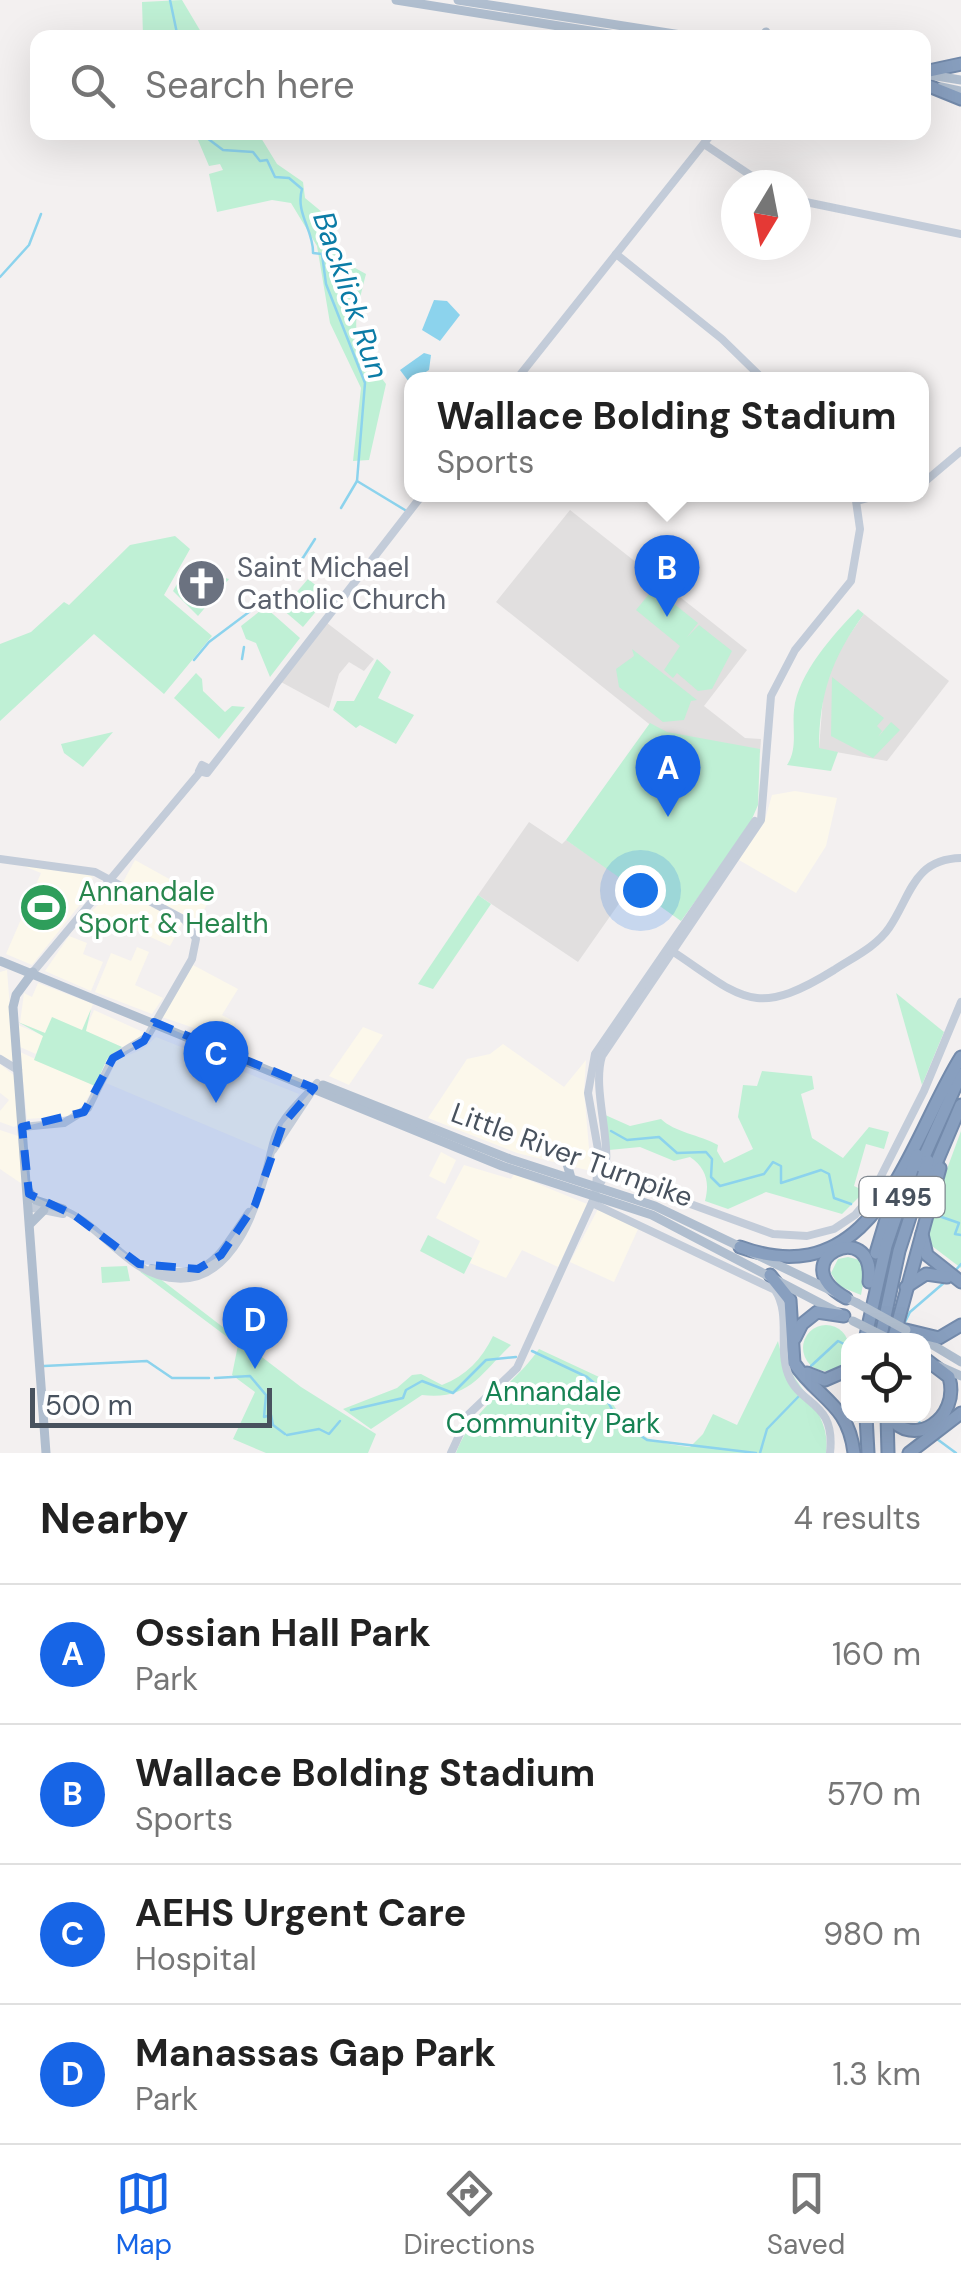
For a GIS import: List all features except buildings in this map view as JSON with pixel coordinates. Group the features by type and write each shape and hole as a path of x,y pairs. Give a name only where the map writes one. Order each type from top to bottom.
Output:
{"highway":[{"path":"931,71 961,64"},
{"path":"931,87 961,99"},
{"path":"740,1248 786,1256 837,1243 876,1216 961,1059"},
{"name":"I 495","path":"867,1333 899,1203 961,1059"},
{"name":"I 495","path":"867,1333 906,1205 961,1074"},
{"name":"I 495","path":"889,1333 912,1206 961,1089"},
{"path":"890,1333 961,1109"},
{"name":"I 495","path":"890,1333 920,1203 961,1109"},
{"path":"869,1282 898,1180"},
{"path":"928,1206 923,1245 940,1272 960,1286"},
{"path":"851,1300 832,1290 823,1274 824,1262 831,1252 844,1247 864,1252 870,1261 865,1333"},
{"path":"902,1298 915,1278 940,1272"},
{"path":"770,1274 790,1300 794,1364 840,1410 869,1453"},
{"path":"841,1374 831,1379 818,1378 800,1367 794,1354 798,1331 807,1319 824,1311 848,1318"},
{"path":"931,1336 945,1337 961,1325"},
{"path":"906,1330 913,1333"},
{"path":"913,1449 943,1422 952,1400 947,1373 931,1363"},
{"path":"895,1423 926,1428 961,1413"},
{"path":"869,1453 872,1423"},
{"path":"869,1453 872,1423"}],"main road":[{"path":"396,0 493,7 647,30"},
{"path":"458,0 598,30"},
{"path":"931,74 961,80"},
{"path":"931,85 961,90"},
{"name":"Little River Turnpike","path":"2,962 316,1086 513,1170 655,1206 906,1330"},
{"path":"34,972 13,1003 46,1453"},
{"name":"Little River Turnpike","path":"316,1086 573,1179 668,1222 875,1333"},
{"path":"566,1160 565,1170 573,1179"},
{"path":"26,1185 35,1200 63,1209"},
{"path":"30,1225 35,1214 44,1210"},
{"path":"931,1343 961,1362"},
{"path":"931,1361 961,1376"}],"street":[{"path":"522,372 707,140"},
{"path":"704,144 743,170"},
{"path":"811,203 961,234"},
{"path":"616,254 730,346 756,372"},
{"path":"929,478 961,451"},
{"path":"34,972 229,740 417,502"},
{"path":"857,502 860,529 848,587 801,641 771,696 763,815 670,949 598,1068 596,1092 612,1174 782,1236 816,1234 841,1225 873,1192 961,1002"},
{"path":"670,949 739,994 766,1000 790,996 884,935 920,872 943,860 961,858"},
{"path":"0,860 86,870 190,925 196,939 194,956 144,1041 113,1058 84,1112 64,1123 22,1127"},
{"path":"86,870 100,880 98,894"},
{"path":"597,1191 599,1155 588,1093 591,1066 604,1037 670,949"},
{"path":"0,1059 18,1070"},
{"path":"28,1206 63,1209 140,1264 179,1273 206,1266 226,1250 255,1205 288,1114 316,1086"},
{"path":"452,1453 469,1414 517,1368 597,1191 606,1158"},
{"path":"597,1191 636,1185"},
{"path":"597,1191 775,1290 782,1304 788,1374 822,1411 830,1431 830,1453"},
{"path":"28,1206 81,1222"}],"highlighted area":[{"path":"154,1022 314,1088 283,1124 255,1205 221,1255 198,1269 139,1264 74,1215 29,1194 22,1127 84,1112 113,1058 144,1041"}],"shaded area":[{"path":"570,510 747,650 704,706 745,738 761,739 760,753 673,743 496,602"},
{"path":"864,614 949,681 887,761 819,749 824,684 836,654"},
{"path":"327,623 374,659 364,671 349,662 339,674 329,708 281,682"},
{"path":"795,791 837,798 826,846 796,893 739,860 764,823 772,795"},
{"path":"529,822 562,844 566,840 632,885 578,962 478,895"},
{"path":"135,860 209,901 197,922 123,882"},
{"path":"14,862 90,874 93,878 85,890 90,892 32,965 6,954 41,873"},
{"path":"116,888 183,922 170,946 107,917 94,932 77,925"},
{"path":"69,936 87,943 83,954 103,962 91,991 45,971"},
{"path":"137,947 149,952 135,985 163,998 152,1014 95,992 111,953 131,961"},
{"path":"193,965 238,989 222,1015 235,1022 229,1040 162,1017"},
{"path":"7,970 14,1060 9,1061 0,1054 0,972"},
{"path":"38,983 93,1004 83,1030 45,1033 20,1023 24,993 32,997"},
{"path":"94,1010 143,1032 142,1036 122,1047 85,1031"},
{"path":"18,1025 44,1036 36,1054 20,1047"},
{"path":"363,1027 383,1035 349,1085 329,1076"},
{"path":"156,1037 299,1094 267,1151 106,1083 117,1060 143,1049"},
{"path":"503,1044 564,1087 586,1060 584,1091 591,1171 517,1153 428,1118 467,1059 490,1054"},
{"path":"20,1052 95,1086 80,1110 69,1116 27,1119"},
{"path":"0,1064 15,1076 18,1125 14,1127 0,1122 0,1111 9,1100 0,1093"},
{"path":"0,1130 18,1136 22,1184 0,1169"},
{"path":"441,1152 456,1160 445,1184 429,1176"},
{"path":"464,1165 511,1179 514,1174 587,1204 558,1267 522,1250 506,1278 470,1263 480,1241 436,1218"},
{"path":"598,1209 639,1227 614,1282 570,1262"}],"green space":[{"path":"182,0 200,30 143,30 142,2"},
{"path":"198,140 262,140 277,164 303,182 305,198 334,222 337,258 366,274 357,333 366,355 386,384 369,460 353,461 361,388 330,323 317,246 291,203 272,200 217,212 209,174 223,170 220,164 209,166"},
{"path":"175,536 190,549 164,595 212,636 164,694 94,634 0,721 0,644 31,632 64,602 69,605 130,545"},
{"path":"203,560 205,565 197,567 188,579 189,589 199,597 213,592 218,576 229,579 198,616 173,591 190,561"},
{"path":"308,579 329,596 303,627 282,609"},
{"path":"654,588 698,623 687,637 699,625 732,651 712,689 698,691 677,673 673,678 664,670 680,646 636,610"},
{"path":"265,607 300,638 270,677 256,643 246,639 241,626"},
{"path":"858,609 864,614 836,661 822,711 819,748 838,752 831,771 787,765 802,682 828,643"},
{"path":"632,649 697,700 691,701 684,720 663,722 619,687 616,669 634,656"},
{"path":"377,659 391,672 378,698 414,715 396,744 360,725 356,728 333,710 337,701 354,701"},
{"path":"196,673 202,679 203,691 225,712 232,706 245,707 219,739 174,698"},
{"path":"832,677 884,718 877,726 882,731 878,737 891,722 900,730 873,758 831,736"},
{"path":"650,723 667,732 760,749 758,805 748,828 681,921 566,840"},
{"path":"113,732 83,767 64,753 61,744"},
{"path":"478,895 491,904 433,989 418,984"},
{"path":"896,993 944,1032 922,1085"},
{"path":"91,1009 86,1031 122,1047 107,1059 95,1086 34,1060 43,1036 18,1022 45,1033 52,1017 82,1030"},
{"path":"762,1071 812,1076 814,1089 801,1094 812,1138 843,1158 869,1127 889,1132 884,1149 866,1144 854,1186 865,1191 842,1214 766,1192 728,1209 705,1201 705,1176 690,1157 674,1161 640,1147 609,1150 603,1114 630,1126 661,1119 718,1145 724,1163 753,1149 738,1117 743,1085 757,1086"},
{"path":"961,1131 961,1268 928,1243 926,1226"},
{"path":"428,1235 472,1258 464,1274 420,1251"},
{"path":"838,1259 860,1260 866,1269 861,1295 839,1286 831,1273"},
{"path":"127,1266 130,1281 102,1283 101,1267"},
{"path":"139,1271 159,1278 301,1387 376,1434 368,1453 266,1453 233,1439 255,1392 232,1375 238,1345"},
{"path":"826,1325 842,1332 841,1365 826,1371 810,1364 803,1348 810,1332"},
{"path":"493,1336 511,1345 463,1389 452,1394 422,1395 371,1429 343,1409 397,1388 412,1375 421,1374 442,1385 451,1381 472,1366"},
{"name":"Annandale Community Park","path":"778,1341 789,1369 822,1422 826,1453 456,1453 484,1409 539,1349 612,1383 608,1397 641,1435 690,1447 703,1434 713,1414 737,1425"}],"water":[{"path":"434,300 447,301 460,315 440,341 422,330"},
{"path":"424,353 431,355 426,372 404,372 404,375 400,370"}],"waterway":[{"name":"Backlick Run","path":"170,0 176,30"},
{"name":"Backlick Run","path":"210,140 223,150 253,152 260,161 267,160 275,177 289,178 302,189 301,206 313,253 322,254 326,284 365,383 357,481 405,510"},
{"path":"0,277 29,245 41,214"},
{"path":"341,508 357,481"},
{"path":"299,564 315,539"},
{"path":"194,660 209,642 257,606"},
{"path":"242,659 244,647"},
{"path":"611,1131 627,1140 659,1137 677,1153 706,1152 712,1159 711,1177 720,1186 764,1174 773,1162 781,1166 781,1183 821,1170 829,1174 834,1198 851,1204"},
{"path":"933,1214 959,1223 955,1234 961,1235"},
{"path":"955,1271 961,1264"},
{"path":"904,1324 910,1312 946,1281"},
{"path":"811,1366 838,1341 841,1342"},
{"path":"532,1351 587,1377 600,1388 618,1420 647,1440 756,1453"},
{"path":"351,1410 403,1398 406,1390 422,1381 453,1393 486,1360 516,1357"},
{"path":"44,1366 147,1361 172,1378 209,1378"},
{"path":"215,1378 250,1376 266,1395 264,1417 271,1415 273,1425 285,1434"},
{"path":"760,1453 767,1429 800,1395"},
{"path":"287,1435 319,1429 329,1434 340,1421"},
{"path":"937,1439 956,1453"}],"place":[{"name":"Saint Michael Catholic Church","path":"202,583"},
{"name":"Wallace Bolding Stadium","path":"667,617"},
{"name":"Ossian Hall Park","path":"668,817"},
{"name":"Annandale Sport & Health","path":"43,907"},
{"name":"AEHS Urgent Care","path":"216,1103"},
{"name":"Manassas Gap Park","path":"255,1369"}]}
